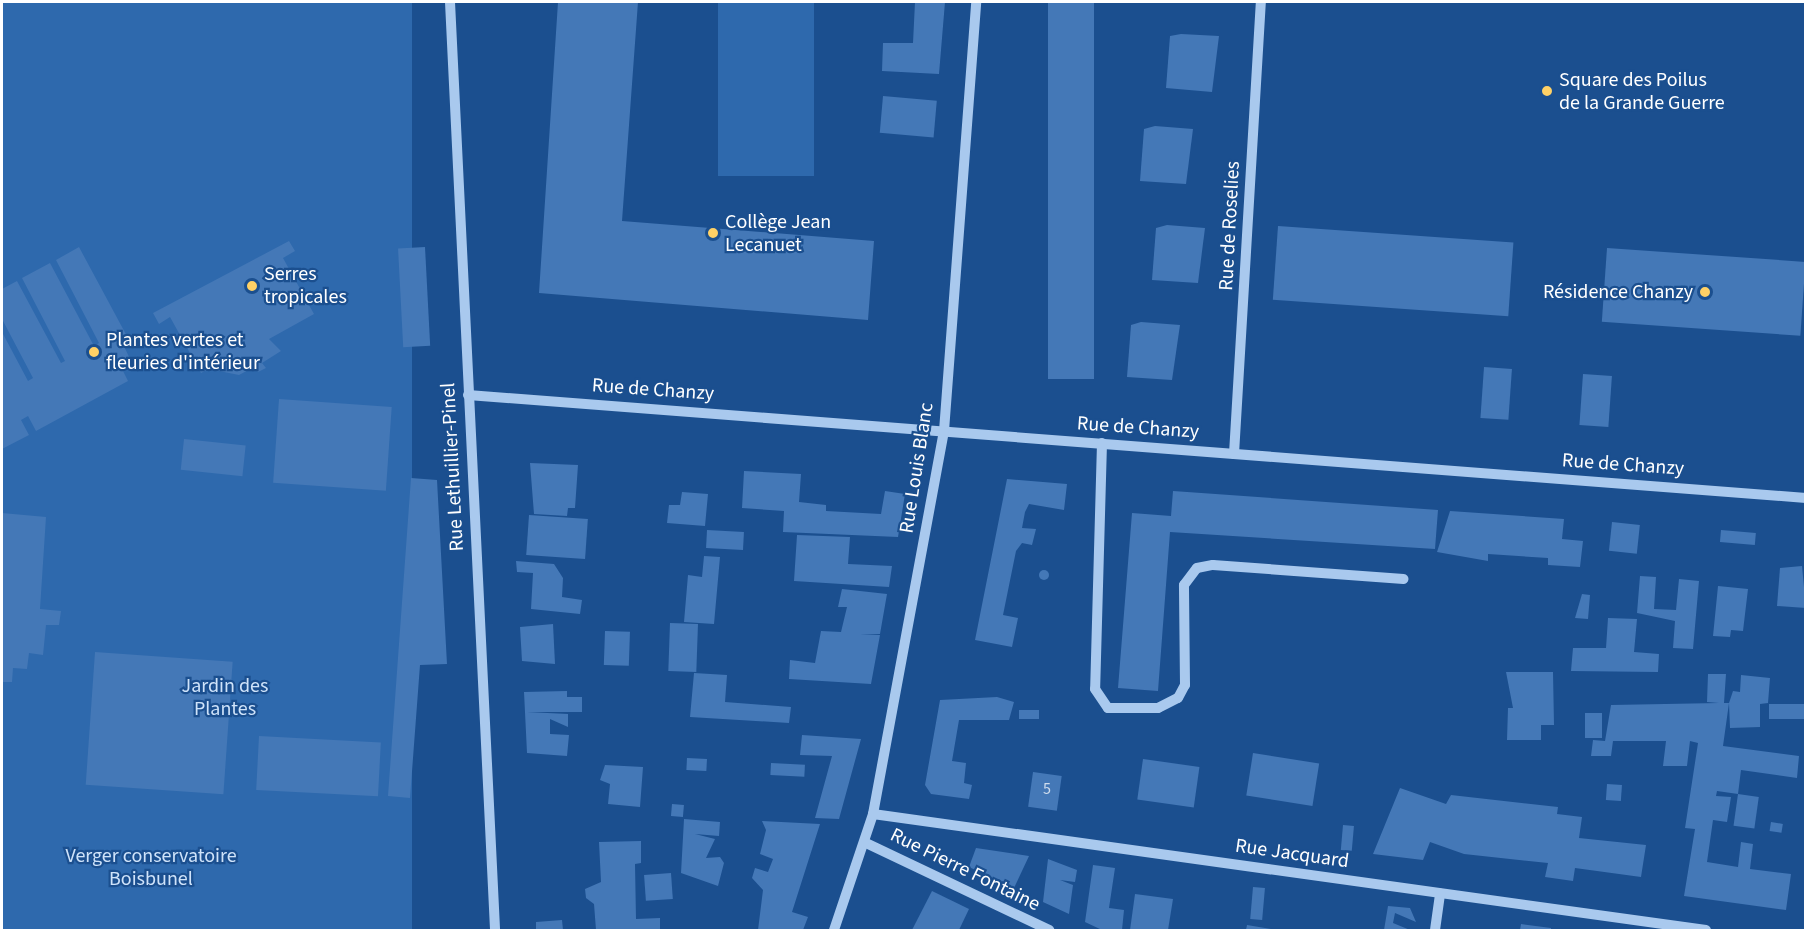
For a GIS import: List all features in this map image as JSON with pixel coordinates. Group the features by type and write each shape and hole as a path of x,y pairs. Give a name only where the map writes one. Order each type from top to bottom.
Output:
{"street":[{"name":"Rue Lethuillier-Pinel","path":"450,2 495,930"},
{"name":"Rue Louis Blanc","path":"834,930 866,843 873,814 944,431 976,2"},
{"name":"Rue de Roselies","path":"1234,453 1261,2"},
{"name":"Rue de Chanzy","path":"468,394 1806,498"},
{"path":"1102,443 1095,689 1108,708 1158,708 1178,698 1185,685 1184,585 1197,568 1213,565 1403,579"},
{"name":"Rue Jacquard","path":"873,814 1706,930"},
{"name":"Rue Pierre Fontaine","path":"866,843 1049,930"},
{"path":"1435,930 1440,893"}],"green space":[{"name":"Jardin des Plantes","path":"2,2 412,2 412,930 2,930"},
{"path":"718,2 814,2 814,176 718,176"}],"building":[{"path":"558,2 638,2 622,221 874,241 868,320 539,293"},
{"path":"915,2 945,2 939,74 882,71 883,43 913,43"},
{"path":"1048,2 1094,2 1094,379 1048,379"},
{"path":"1181,34 1219,36 1212,92 1166,88 1170,36"},
{"path":"883,96 937,101 934,138 880,133"},
{"path":"1155,126 1193,129 1186,184 1140,181 1144,129"},
{"path":"1167,225 1205,228 1198,283 1152,280 1156,228"},
{"path":"1278,226 1513,242 1508,316 1273,300"},
{"name":"Serres tropicales","path":"289,241 295,251 283,258 314,314 269,339 281,351 262,363 266,368 258,372 254,367 239,375 209,369 201,373 170,317 159,324 153,313"},
{"name":"Plantes vertes et fleuries d'intérieur","path":"79,247 129,340 123,344 130,359 120,365 128,381 36,431 28,416 21,420 29,435 2,449 2,332 28,381 33,378 2,319 2,289 17,281 61,363 65,361 22,278 50,263 94,346 99,343 56,260"},
{"path":"425,247 430,346 403,347 398,248"},
{"name":"Résidence Chanzy","path":"1607,248 1806,262 1800,336 1602,322"},
{"path":"1141,322 1180,325 1172,380 1127,377 1131,325"},
{"path":"1484,367 1512,369 1508,420 1480,418"},
{"path":"1583,374 1612,376 1608,427 1579,425"},
{"path":"279,399 392,407 386,491 273,483"},
{"path":"184,439 246,445 242,476 181,470"},
{"path":"530,463 578,465 575,508 568,508 567,516 534,514"},
{"path":"744,471 801,474 799,502 826,505 826,511 881,514 885,491 905,494 898,537 783,532 784,511 742,508"},
{"path":"411,478 437,480 447,664 420,665 410,798 388,796"},
{"path":"1007,479 1067,484 1064,510 1029,504 1025,512 1022,528 1036,529 1032,545 1022,543 1016,551 1003,615 1018,618 1012,647 975,640"},
{"path":"1173,491 1438,510 1435,549 1170,532 1158,691 1118,688 1132,513 1171,516"},
{"path":"682,492 708,494 705,526 667,523 669,505 680,505"},
{"path":"1450,511 1564,519 1562,539 1583,541 1580,567 1548,565 1548,558 1488,554 1488,561 1437,552"},
{"path":"2,513 46,517 40,609 61,611 59,625 46,625 43,655 29,653 27,669 13,668 12,682 2,682"},
{"path":"529,515 588,519 585,559 526,555"},
{"path":"1612,522 1640,525 1637,554 1609,551"},
{"path":"707,530 744,532 743,550 706,548"},
{"path":"1721,530 1756,533 1755,545 1720,542"},
{"path":"797,535 850,537 848,564 892,566 889,587 794,581"},
{"path":"704,556 720,557 714,624 684,622 688,575 702,577"},
{"path":"516,561 554,564 563,578 562,597 582,600 580,614 531,609 533,573 517,572"},
{"path":"1802,566 1806,608 1777,606 1780,568"},
{"path":"1044,570 1049,575 1044,580 1039,575"},
{"path":"1640,576 1656,577 1654,609 1676,610 1679,579 1699,581 1693,649 1673,648 1675,621 1637,613"},
{"path":"1718,586 1748,589 1743,631 1731,630 1730,637 1713,636"},
{"path":"842,589 887,594 880,634 860,634 880,635 871,684 789,679 790,660 815,663 821,631 841,632 847,607 838,607"},
{"path":"1582,594 1590,595 1588,619 1575,618"},
{"path":"1608,618 1637,619 1634,652 1659,654 1658,672 1571,671 1573,648 1606,648"},
{"path":"670,623 698,624 696,672 668,671"},
{"path":"553,624 555,664 522,661 520,627"},
{"path":"605,631 630,632 629,666 604,665"},
{"path":"95,652 233,662 223,794 86,785"},
{"path":"1506,672 1553,672 1554,725 1541,725 1541,740 1507,740 1508,708 1513,708"},
{"path":"694,673 727,675 725,702 791,707 789,723 690,717"},
{"path":"1708,674 1726,674 1724,703 1729,703 1723,746 1799,756 1797,778 1741,770 1738,794 1717,791 1716,796 1731,797 1727,822 1713,820 1707,862 1738,867 1741,842 1753,844 1750,869 1791,874 1786,910 1684,896 1695,829 1685,828 1698,743 1690,741 1687,766 1663,766 1666,741 1613,741 1611,756 1591,756 1593,740 1605,741 1611,705 1719,703 1707,702"},
{"path":"1741,675 1770,678 1768,703 1760,704 1760,727 1730,728 1729,703 1733,691 1740,692"},
{"path":"567,691 567,697 582,697 582,712 527,712 568,714 568,727 550,719 550,734 569,735 567,756 527,753 524,692"},
{"path":"997,697 1014,702 1009,720 959,720 952,761 966,763 964,783 972,785 969,799 931,794 925,785 940,700"},
{"path":"1769,704 1804,704 1804,719 1769,719"},
{"path":"1019,710 1039,710 1039,719 1019,719"},
{"path":"1585,713 1602,713 1602,738 1585,738"},
{"path":"802,735 861,739 839,819 815,818 832,756 800,755"},
{"path":"259,736 381,742 378,796 256,790"},
{"path":"1253,753 1319,763 1312,806 1246,795"},
{"path":"687,758 707,759 706,771 686,770"},
{"path":"1143,759 1199,767 1194,808 1137,800"},
{"path":"771,763 805,765 804,777 770,775"},
{"path":"605,765 643,767 640,807 608,804 610,784 600,780"},
{"path":"1033,772 1062,776 1057,811 1028,807"},
{"path":"1607,784 1622,785 1621,801 1606,800"},
{"path":"1400,788 1446,804 1451,795 1558,807 1557,814 1582,817 1579,838 1646,845 1641,877 1575,868 1573,881 1545,877 1548,863 1464,854 1430,842 1423,860 1373,854"},
{"path":"1738,794 1759,797 1754,829 1734,826"},
{"path":"672,804 684,805 683,817 671,816"},
{"path":"684,819 720,822 719,836 695,834 715,839 706,858 720,857 724,863 718,886 681,873"},
{"path":"762,821 820,824 792,912 808,917 803,930 758,930 763,890 752,878 755,868 768,872 773,859 760,854 766,830"},
{"path":"1771,822 1783,824 1781,833 1770,831"},
{"path":"1343,825 1354,826 1352,851 1341,850"},
{"path":"641,841 641,863 635,864 636,919 660,918 660,930 596,930 594,904 586,898 585,889 601,882 599,842"},
{"path":"976,848 1029,856 1014,888 969,867"},
{"path":"1048,859 1077,870 1075,882 1060,880 1073,885 1069,914 1043,902"},
{"path":"1093,865 1115,868 1109,908 1124,910 1122,930 1102,930 1085,922"},
{"path":"671,873 673,899 646,901 644,875"},
{"path":"1253,887 1265,888 1262,920 1250,919"},
{"path":"932,891 969,909 959,930 912,930"},
{"path":"1135,894 1173,899 1168,930 1130,930"},
{"path":"1388,906 1410,908 1416,922 1395,913 1393,923 1410,930 1384,930"},
{"path":"562,920 563,930 536,930 536,922"},
{"path":"1521,924 1551,928 1551,930 1520,930"},
{"path":"1247,925 1271,929 1271,930 1246,930"}],"place":[{"name":"Square des Poilus de la Grande Guerre","path":"1547,91"},
{"name":"Collège Jean Lecanuet","path":"713,233"},
{"name":"Serres tropicales","path":"252,286"},
{"name":"Résidence Chanzy","path":"1705,292"},
{"name":"Plantes vertes et fleuries d'intérieur","path":"94,352"}],"park label":[{"name":"Verger conservatoire Boisbunel","path":"151,868"}]}
